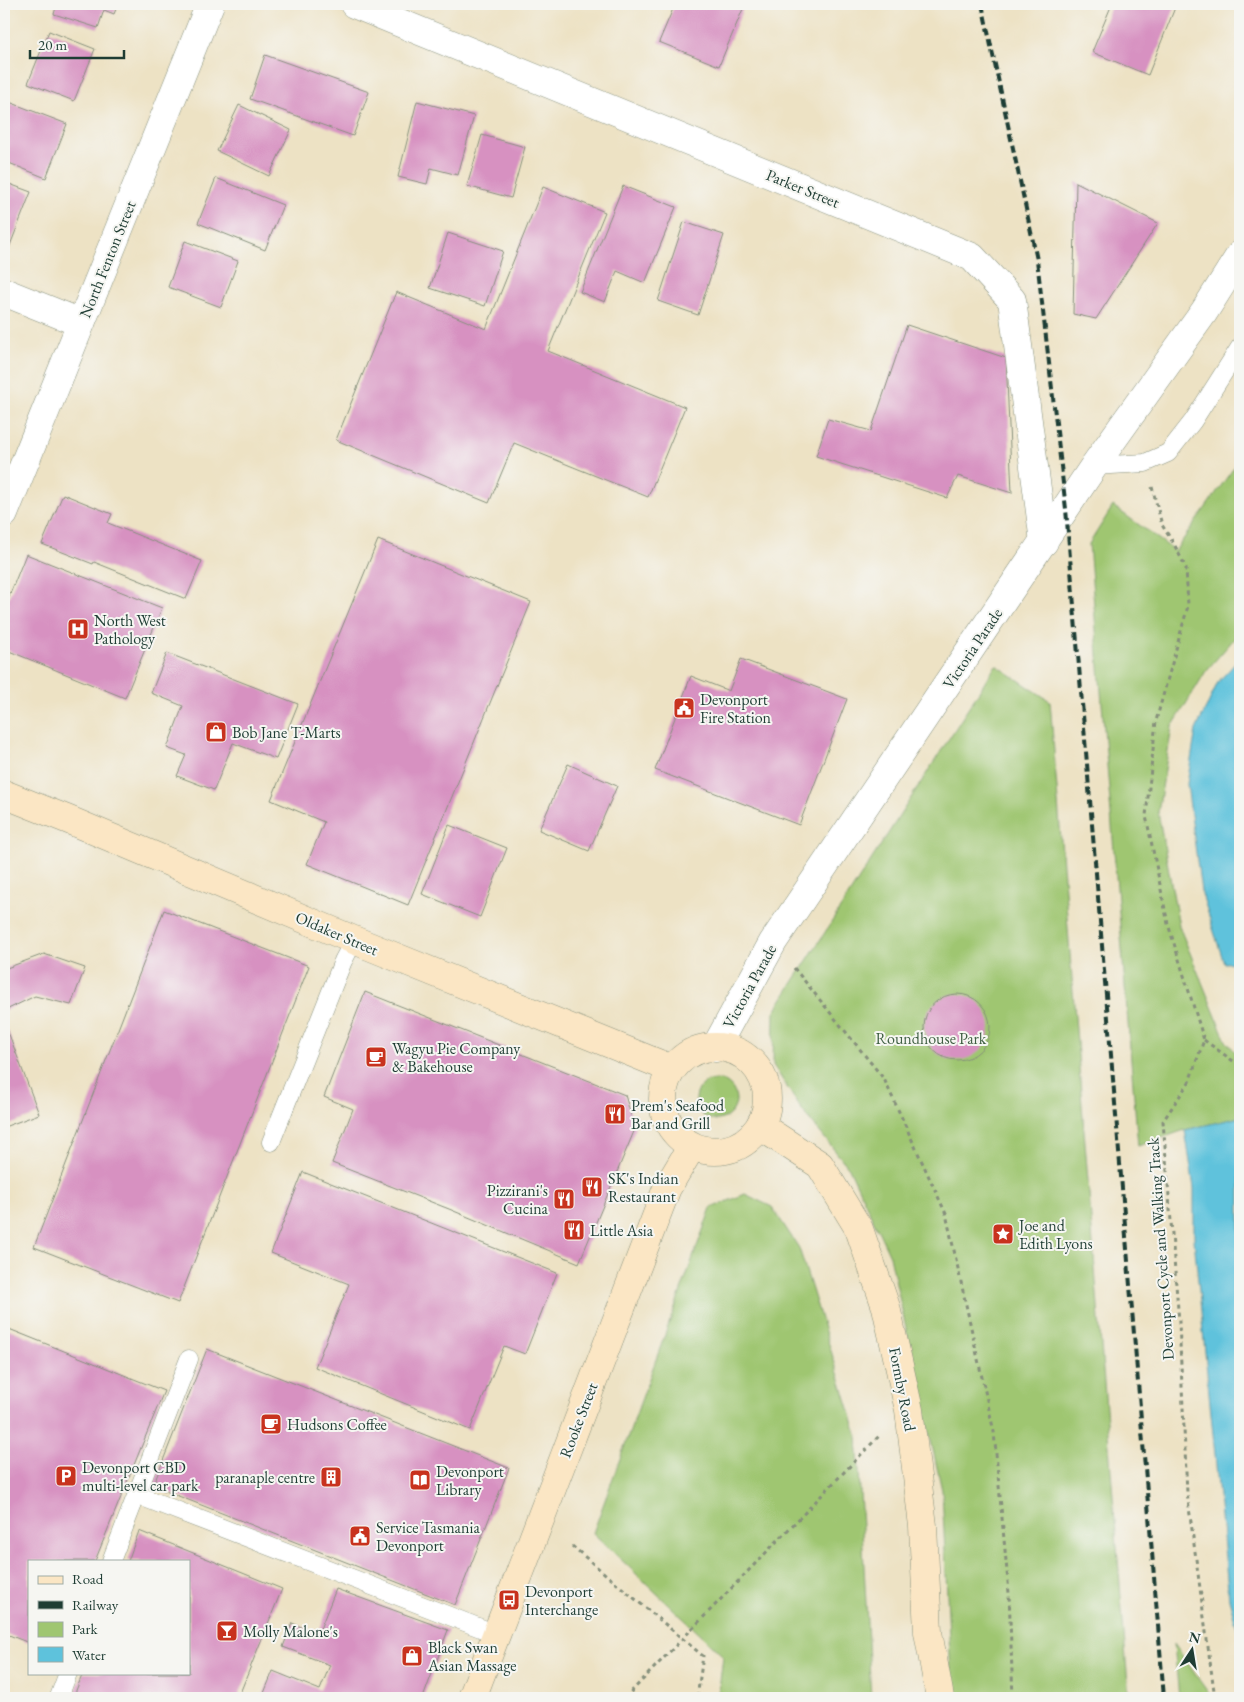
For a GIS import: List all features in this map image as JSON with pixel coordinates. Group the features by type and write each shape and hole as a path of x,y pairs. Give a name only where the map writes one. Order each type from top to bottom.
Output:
{"main road":[{"name":"Oldaker Street","path":"4,794 672,1070"},
{"path":"715,1048 738,1052 753,1063 763,1078 768,1096 766,1114 758,1130 745,1142 728,1150 710,1151 684,1142 668,1122 663,1103 666,1085 672,1070 684,1058 697,1051 715,1048"},
{"name":"Formby Road","path":"760,1126 820,1166 859,1229 886,1307 909,1410 923,1526 928,1632 940,1698"},
{"name":"Rooke Street","path":"472,1698 667,1188 692,1146"}],"street":[{"name":"North Fenton Street","path":"4,514 210,4"},
{"name":"Parker Street","path":"354,4 972,258 1012,300 1044,542"},
{"name":"Victoria Parade","path":"715,1048 773,942 1094,466 1204,312 1240,255"},
{"path":"4,292 81,323"}],"lane":[{"path":"1094,466 1145,463 1168,453 1193,422 1240,347"},
{"path":"271,1142 343,961 354,940"},
{"path":"111,1560 189,1359"},
{"path":"137,1495 496,1634"},
{"path":"59,1697 68,1674"}],"path":[{"path":"1145,463 1162,525 1186,568 1188,606 1156,721 1146,816 1168,924 1204,1040 1240,1066"},
{"path":"773,942 884,1079 946,1214 994,1432 1009,1593 1013,1698"},
{"name":"Devonport Cycle and Walking Track","path":"1204,1040 1189,1082 1164,1121 1179,1322 1187,1493 1215,1698"},
{"path":"625,1698 882,1434"},
{"path":"572,1546 703,1656 697,1698"}],"green space":[{"path":"1240,459 1240,632 1206,671 1172,727 1158,812 1179,926 1226,1041 1240,1057 1240,1117 1185,1130 1138,1146 1089,544 1113,506 1175,551"},
{"name":"Roundhouse Park","path":"996,665 1050,701 1129,1698 952,1698 942,1490 890,1256 849,1168 801,1109 773,1065 774,1012"},
{"path":"720,1080 727,1083 733,1089 736,1100 735,1108 727,1117 720,1120 712,1120 705,1117 697,1108 696,1096 699,1089 708,1081"},
{"path":"745,1194 772,1207 799,1248 857,1434 871,1698 718,1698 723,1656 593,1533 711,1208"},
{"path":"1174,1644 1212,1698 1179,1698"}],"water":[{"path":"1240,658 1240,962 1224,963 1201,891 1187,784 1196,730 1218,682"},
{"path":"1240,1117 1240,1638 1229,1599 1194,1239 1194,1188 1185,1130"}],"building":[{"path":"57,4 118,4 114,14 104,10 98,28 54,14"},
{"path":"675,4 745,4 719,66 659,42"},
{"path":"1112,4 1176,5 1148,75 1092,52"},
{"path":"49,31 95,49 74,101 28,83"},
{"path":"265,55 369,92 353,136 250,99"},
{"path":"4,100 67,124 46,178 4,161"},
{"path":"417,101 474,116 458,175 431,168 427,184 398,177"},
{"path":"239,105 291,130 269,176 217,151"},
{"path":"482,135 525,147 511,198 467,186"},
{"path":"216,178 283,205 265,250 198,223"},
{"path":"4,182 31,192 7,253 4,252"},
{"path":"1076,182 1158,223 1096,319 1073,314"},
{"path":"623,186 676,207 645,283 617,271 605,302 580,292"},
{"path":"543,187 605,212 548,351 685,407 648,497 514,443 489,503 336,440 396,292 486,329"},
{"path":"684,222 724,235 698,315 658,301"},
{"path":"448,233 503,251 485,306 430,288"},
{"path":"185,241 238,261 221,307 168,287"},
{"path":"907,325 1006,358 1012,493 958,476 947,498 816,456 828,419 871,431"},
{"path":"63,494 112,514 108,523 202,561 186,599 94,562 93,564 42,544"},
{"path":"378,540 531,602 408,905 307,864 324,822 271,800"},
{"name":"North West Pathology","path":"26,554 162,608 125,698 4,649 4,609"},
{"path":"167,653 298,704 276,759 233,743 214,790 177,776 186,755 167,748 183,706 151,693"},
{"path":"741,659 847,699 799,825 655,770 691,676 729,691"},
{"path":"568,764 617,786 589,851 539,830"},
{"path":"449,825 507,848 480,917 422,894"},
{"path":"164,910 309,966 178,1303 34,1247"},
{"path":"44,954 85,968 71,1005 35,996 4,1011 4,969"},
{"path":"365,992 625,1095 635,1129 579,1263 332,1163 353,1109 324,1097"},
{"path":"957,994 970,996 985,1009 988,1014 990,1027 988,1040 975,1055 970,1058 957,1060 944,1058 929,1045 926,1040 924,1027 926,1014 939,999 944,996"},
{"path":"4,1021 39,1114 4,1127"},
{"path":"303,1172 557,1273 525,1354 504,1346 470,1430 315,1367 349,1284 271,1253"},
{"name":"Devonport CBD multi-level car park","path":"4,1327 164,1391 95,1560 28,1560 28,1643 4,1633"},
{"name":"paranaple centre","path":"207,1349 509,1468 455,1605 153,1486"},
{"name":"Molly Malone's","path":"139,1531 282,1589 238,1698 88,1698 75,1693 83,1674 190,1674 190,1560 128,1560"},
{"path":"336,1589 448,1630 423,1698 262,1698 273,1671 320,1690 330,1665 283,1647 292,1623 318,1634"}],"railway":[{"path":"982,4 1037,260 1066,509 1164,1698"}],"place":[{"name":"North West Pathology","path":"78,629"},
{"name":"Devonport Fire Station","path":"684,708"},
{"name":"Bob Jane T-Marts","path":"216,732"},
{"name":"Wagyu Pie Company & Bakehouse","path":"376,1057"},
{"name":"Prem's Seafood Bar and Grill","path":"615,1114"},
{"name":"SK's Indian Restaurant","path":"592,1187"},
{"name":"Pizzirani's Cucina","path":"564,1199"},
{"name":"Little Asia","path":"574,1230"},
{"name":"Joe and Edith Lyons","path":"1003,1234"},
{"name":"Hudsons Coffee","path":"271,1424"},
{"name":"Devonport CBD multi-level car park","path":"66,1476"},
{"name":"paranaple centre","path":"331,1477"},
{"name":"Devonport Library","path":"420,1480"},
{"name":"Service Tasmania Devonport","path":"360,1536"},
{"name":"Devonport Interchange","path":"509,1600"},
{"name":"Molly Malone's","path":"227,1631"},
{"name":"Black Swan Asian Massage","path":"412,1656"}]}
